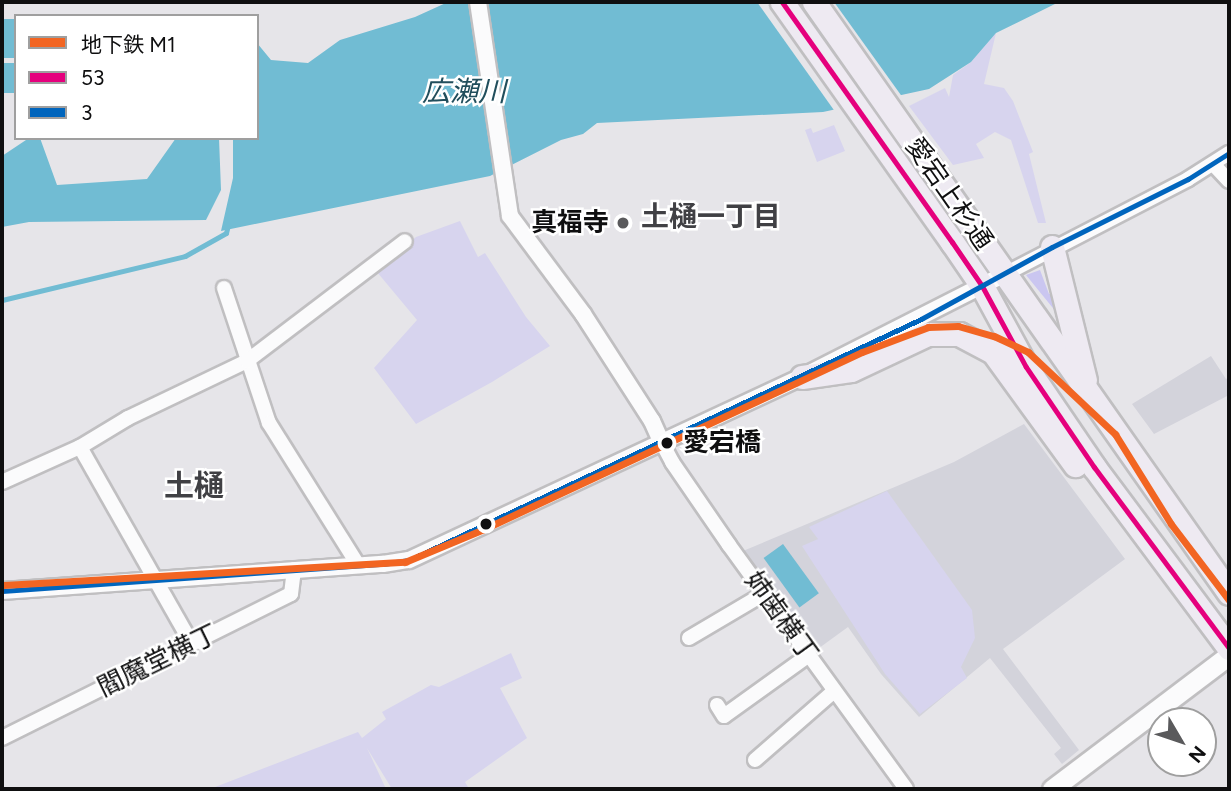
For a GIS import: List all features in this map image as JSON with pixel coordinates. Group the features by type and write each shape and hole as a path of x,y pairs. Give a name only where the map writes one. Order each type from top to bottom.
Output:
{"highway":[{"name":"愛宕上杉通","path":"782,2 982,286 1026,367 1206,621 1229,648"},
{"name":"愛宕上杉通","path":"814,2 1229,593"},
{"path":"1052,247 1088,392"},
{"path":"802,377 851,370 928,334 959,334 982,344 993,352 1154,573 1195,618 1206,621"}],"main road":[{"path":"1052,789 1229,655"}],"street":[{"path":"478,2 510,216 520,233 583,314 652,421 661,441"},
{"path":"2,591 396,563 423,554 802,377 1214,165 1229,152"},
{"path":"1214,165 1229,181"},
{"path":"2,482 80,447 128,418 247,361 405,240"},
{"path":"224,288 269,423 358,565"},
{"name":"姉歯横丁","path":"661,441 671,462 906,789"},
{"path":"80,447 192,644"},
{"name":"閻魔堂横丁","path":"2,738 291,594 293,569"},
{"path":"690,638 765,593"},
{"path":"717,705 724,716 809,655"},
{"path":"755,760 834,691"}],"shaded area":[{"path":"996,33 984,84 1004,88 1013,101 1033,152 1029,154 1046,223 1038,223 1011,140 995,132 976,144 984,158 953,165 909,106 945,88 949,97 953,75 971,62"},
{"path":"834,125 845,151 817,162 805,130 811,128 813,133"},
{"path":"460,221 478,257 485,253 526,317 550,346 416,424 374,368 417,320 377,272 416,237"},
{"path":"1040,270 1049,294 1057,293 1061,318 1026,275"},
{"path":"1211,356 1226,379 1229,377 1229,395 1154,434 1132,404"},
{"path":"1024,424 1125,559 1003,649 1079,750 1062,764 1054,754 1061,748 990,658 919,717 881,674 848,627 815,651 743,551 954,462"},
{"path":"887,491 972,610 975,638 961,667 967,678 920,714 885,674 802,546 818,539 809,527"},
{"path":"511,653 522,678 500,688 527,738 465,782 469,789 392,789 367,748 386,789 210,789 358,732 362,738 386,719 382,712 431,685 439,687"}],"water":[{"name":"広瀬川","path":"448,2 1059,2 996,33 971,62 929,89 823,112 597,123 583,134 561,140 490,176 221,231 233,178 233,140 259,140 259,45 271,60 308,63 340,40 415,17"},
{"path":"2,19 14,19 14,58 2,58"},
{"path":"26,140 41,140 57,185 147,179 175,140 219,140 221,190 206,220 29,222 2,227 2,156"},
{"path":"783,544 819,593 799,607 764,558"}],"pier":[{"path":"757,2 834,2 903,98 836,113"}],"waterway":[{"name":"広瀬川","path":"2,78 14,78"},
{"path":"2,300 185,256 226,233 228,225"}],"metro line":[{"name":"M1","path":"2,585 405,562 484,529 862,352 928,327 958,326 994,336 1028,352 1115,434 1171,524 1229,600"}],"transit line":[{"name":"53","path":"782,2 982,286 1026,367 1094,467 1229,648"},
{"name":"3","path":"2,591 409,560 921,319 1052,247 1188,179 1229,153"}],"place":[{"name":"真福寺","path":"623,223"},
{"name":"愛宕橋","path":"667,443"}],"district":[{"name":"土樋一丁目","path":"711,216"},
{"name":"土樋","path":"194,486"}]}
